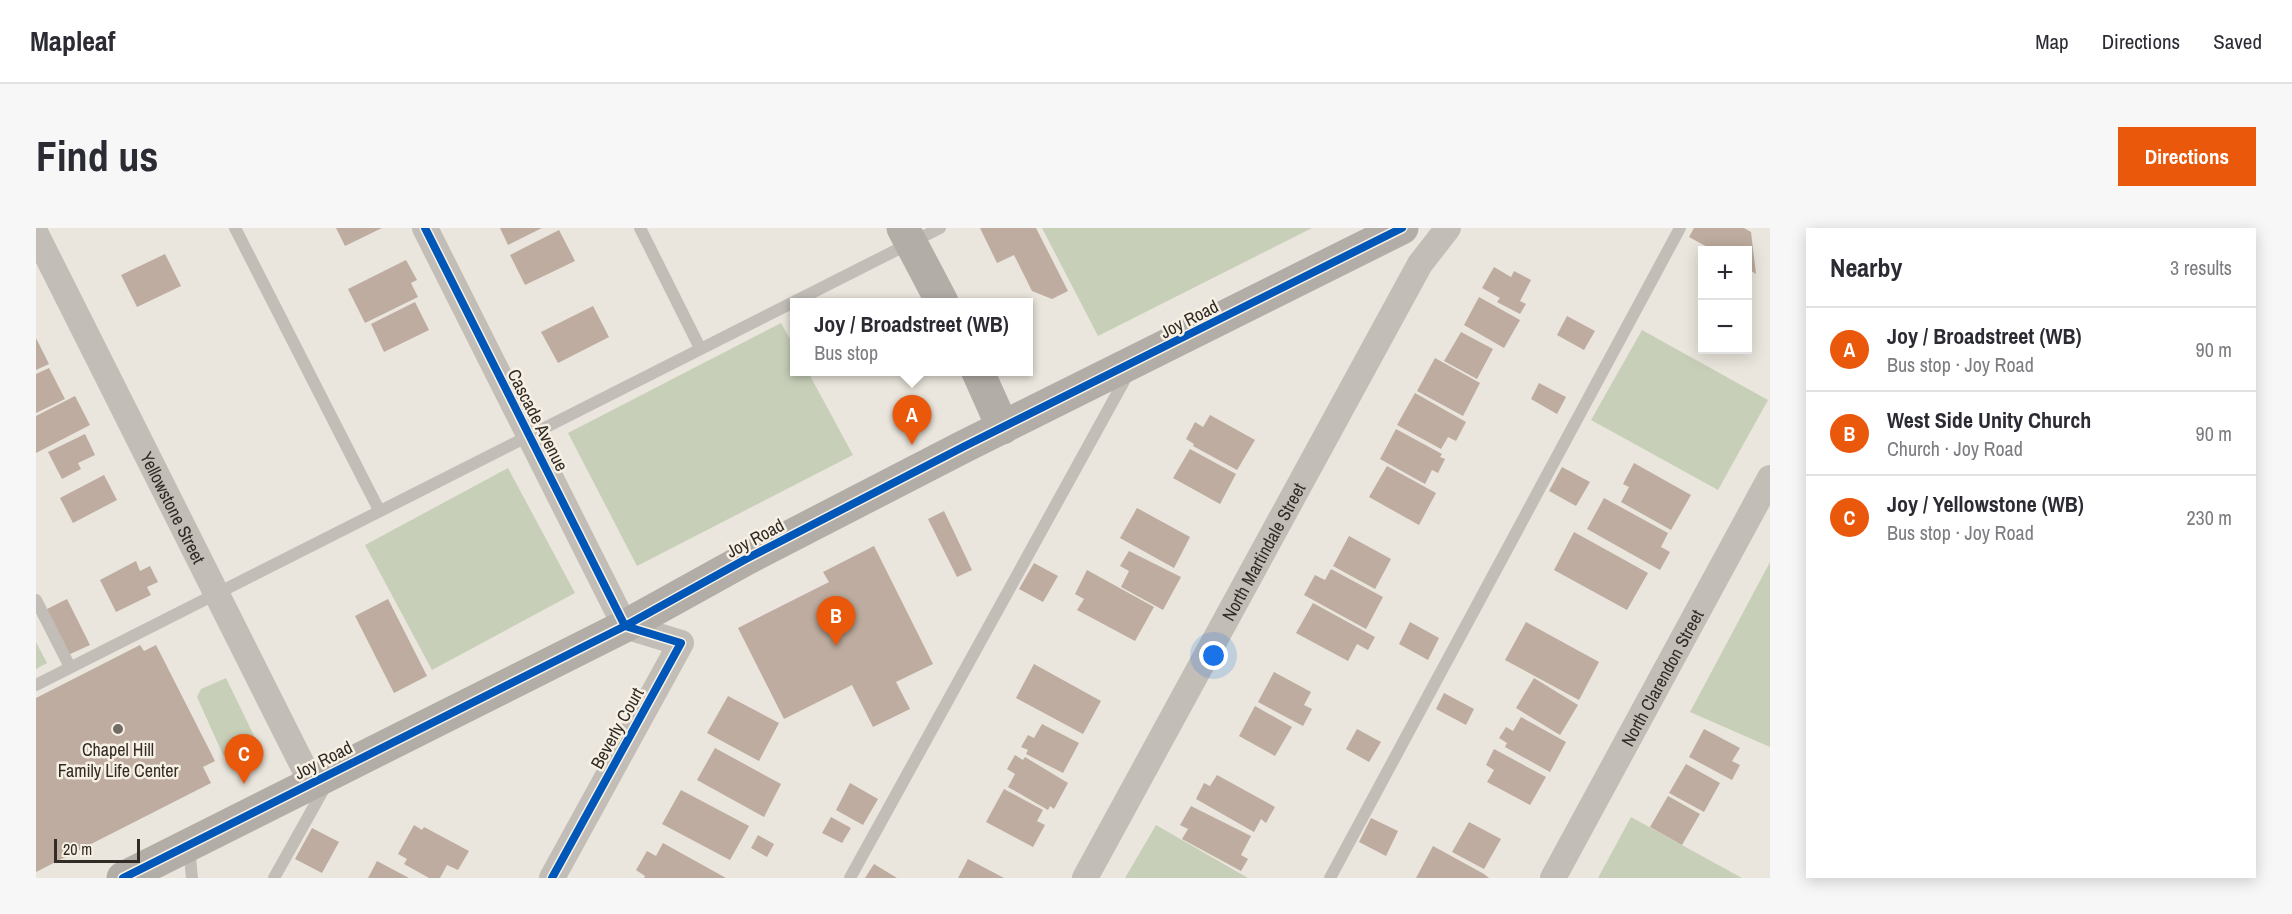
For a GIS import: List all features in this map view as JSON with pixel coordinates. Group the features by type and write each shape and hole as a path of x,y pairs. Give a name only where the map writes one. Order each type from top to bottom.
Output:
{"street":[{"name":"Cascade Avenue","path":"425,228 625,626"},
{"name":"Joy Road","path":"123,878 625,626 746,559 1402,228"},
{"name":"North Martindale Street","path":"1085,878 1420,264 1448,228"},
{"name":"Yellowstone Street","path":"36,234 216,592 323,776"},
{"path":"907,235 939,298"},
{"path":"980,376 1003,428"},
{"name":"North Clarendon Street","path":"1553,878 1770,478"},
{"name":"Beverly Court","path":"552,878 681,643 625,626"}],"lane":[{"path":"235,228 379,510"},
{"path":"640,228 700,348"},
{"path":"792,298 907,235 940,228"},
{"path":"1330,878 1680,228"},
{"path":"36,685 700,348 790,299"},
{"path":"850,878 1134,363"},
{"path":"36,600 70,667"},
{"path":"274,878 323,776"},
{"path":"189,844 192,878"}],"green space":[{"path":"1042,228 1312,228 1098,336"},
{"path":"781,323 790,339 790,376 810,376 853,455 637,566 568,433"},
{"path":"1642,330 1768,400 1718,490 1591,420"},
{"path":"508,468 575,593 432,670 365,545"},
{"path":"1770,562 1770,747 1690,712"},
{"path":"36,642 47,663 36,669"},
{"path":"226,678 261,750 238,761 223,755 197,697 201,689"},
{"path":"1631,817 1742,878 1598,878"},
{"path":"1156,825 1248,878 1125,878"}],"building":[{"path":"336,228 382,228 345,246"},
{"path":"500,228 542,228 508,245"},
{"path":"980,228 1036,228 1068,291 1052,299 1032,291 1014,255 997,263"},
{"path":"1694,228 1744,228 1751,232 1756,274 1752,272 1752,246 1706,246 1689,237"},
{"path":"559,230 575,261 525,285 510,255"},
{"path":"165,254 181,286 137,307 121,275"},
{"path":"406,260 417,280 411,283 418,297 365,323 348,289"},
{"path":"1494,267 1511,277 1514,271 1531,280 1520,301 1526,304 1520,314 1497,302 1500,298 1482,288"},
{"path":"1479,297 1520,320 1504,348 1464,325"},
{"path":"415,302 429,330 384,352 371,324"},
{"path":"593,306 609,337 558,363 541,332"},
{"path":"1567,316 1595,331 1584,350 1557,335"},
{"path":"1461,332 1493,349 1477,379 1444,361"},
{"path":"36,338 49,364 36,370"},
{"path":"1435,358 1480,383 1463,416 1417,391"},
{"path":"49,368 65,399 36,413 36,374"},
{"path":"1539,383 1566,397 1557,414 1531,399"},
{"path":"1415,393 1466,422 1456,441 1448,437 1441,449 1397,425"},
{"path":"75,396 90,425 36,453 36,416"},
{"path":"1210,415 1255,440 1237,470 1193,446 1194,444 1186,439 1195,422 1203,427"},
{"path":"1396,429 1442,454 1440,457 1445,459 1438,473 1432,470 1425,484 1380,459"},
{"path":"85,434 95,455 78,463 81,469 62,479 48,452"},
{"path":"1190,449 1236,474 1220,504 1173,478"},
{"path":"1634,463 1691,495 1671,530 1621,502 1629,487 1623,484"},
{"path":"1387,466 1436,493 1419,525 1369,497"},
{"path":"1562,467 1590,482 1576,506 1549,491"},
{"path":"104,475 117,500 73,523 60,498"},
{"path":"1604,498 1668,533 1661,547 1670,552 1660,570 1587,529"},
{"path":"1137,508 1190,537 1174,568 1120,538"},
{"path":"944,511 972,570 957,577 928,519"},
{"path":"1574,532 1648,573 1627,610 1554,570"},
{"path":"1349,536 1391,559 1375,589 1333,566"},
{"path":"874,546 933,664 896,682 910,709 873,727 852,685 784,719 738,628 829,582 823,572"},
{"path":"1129,551 1181,577 1163,610 1121,587 1129,571 1120,566"},
{"path":"136,561 140,571 150,566 158,582 147,587 151,595 116,612 100,580"},
{"path":"1034,563 1058,576 1043,602 1019,589"},
{"path":"1331,569 1383,597 1366,629 1304,595 1315,575 1325,580"},
{"path":"1087,570 1154,607 1135,641 1077,610 1084,599 1075,594"},
{"path":"67,599 90,645 68,655 45,610"},
{"path":"388,599 427,676 394,693 355,616"},
{"path":"1313,603 1375,637 1368,650 1357,644 1348,661 1296,633"},
{"path":"1410,622 1439,638 1428,660 1399,644"},
{"path":"1526,622 1599,662 1579,700 1505,660"},
{"name":"Chapel Hill Family Life Center","path":"140,645 144,651 156,645 215,761 203,767 211,783 36,872 36,698"},
{"path":"1034,664 1101,701 1083,734 1016,698"},
{"path":"1274,672 1311,692 1304,705 1312,709 1303,726 1258,702"},
{"path":"1534,678 1578,705 1560,735 1516,708"},
{"path":"1444,693 1474,709 1466,725 1436,709"},
{"path":"728,696 779,723 759,761 707,733"},
{"path":"1255,706 1292,727 1275,756 1239,736"},
{"path":"1521,717 1566,742 1550,772 1505,747 1507,743 1499,738 1506,727 1513,731"},
{"path":"1042,724 1079,743 1063,773 1026,754 1028,750 1021,747 1028,735 1034,738"},
{"path":"1357,729 1381,742 1369,762 1346,749"},
{"path":"1704,729 1740,748 1732,761 1740,765 1732,780 1689,757"},
{"path":"715,748 781,784 764,817 697,780"},
{"path":"1494,749 1546,777 1530,805 1487,782 1494,770 1486,765"},
{"path":"1015,755 1023,760 1025,757 1068,783 1054,809 1050,806 1048,810 1008,787 1015,774 1007,769"},
{"path":"1686,764 1720,783 1704,812 1669,793"},
{"path":"1217,775 1275,807 1266,823 1261,819 1254,832 1196,799 1204,783 1210,786"},
{"path":"850,783 878,799 863,825 836,810"},
{"path":"1004,789 1043,810 1037,821 1045,825 1033,847 986,822"},
{"path":"681,790 749,826 730,860 662,824"},
{"path":"1668,796 1700,814 1682,845 1650,827"},
{"path":"1191,806 1251,836 1241,855 1248,859 1241,871 1182,839 1188,829 1180,825"},
{"path":"831,817 851,828 842,843 822,833"},
{"path":"1371,818 1398,831 1386,856 1359,842"},
{"path":"1469,822 1501,839 1484,869 1452,852"},
{"path":"414,825 422,830 424,827 469,851 458,870 447,865 440,878 429,878 404,864 407,859 398,854"},
{"path":"312,828 339,842 322,873 295,859"},
{"path":"758,835 774,844 767,857 751,848"},
{"path":"663,843 726,878 644,878 645,876 636,870 647,851 656,856"},
{"path":"1433,846 1484,874 1489,878 1416,878"},
{"path":"968,859 1004,878 958,878"},
{"path":"377,861 409,878 368,878"},
{"path":"874,864 897,878 865,878"}],"cycle path":[{"path":"425,228 625,626 681,643 552,878"},
{"path":"123,878 625,626 746,559 963,447 1402,228"}],"place":[{"name":"Joy / Broadstreet (WB)","path":"912,445"},
{"name":"West Side Unity Church","path":"836,646"},
{"name":"Chapel Hill Family Life Center","path":"118,729"},
{"name":"Joy / Yellowstone (WB)","path":"244,784"}]}
